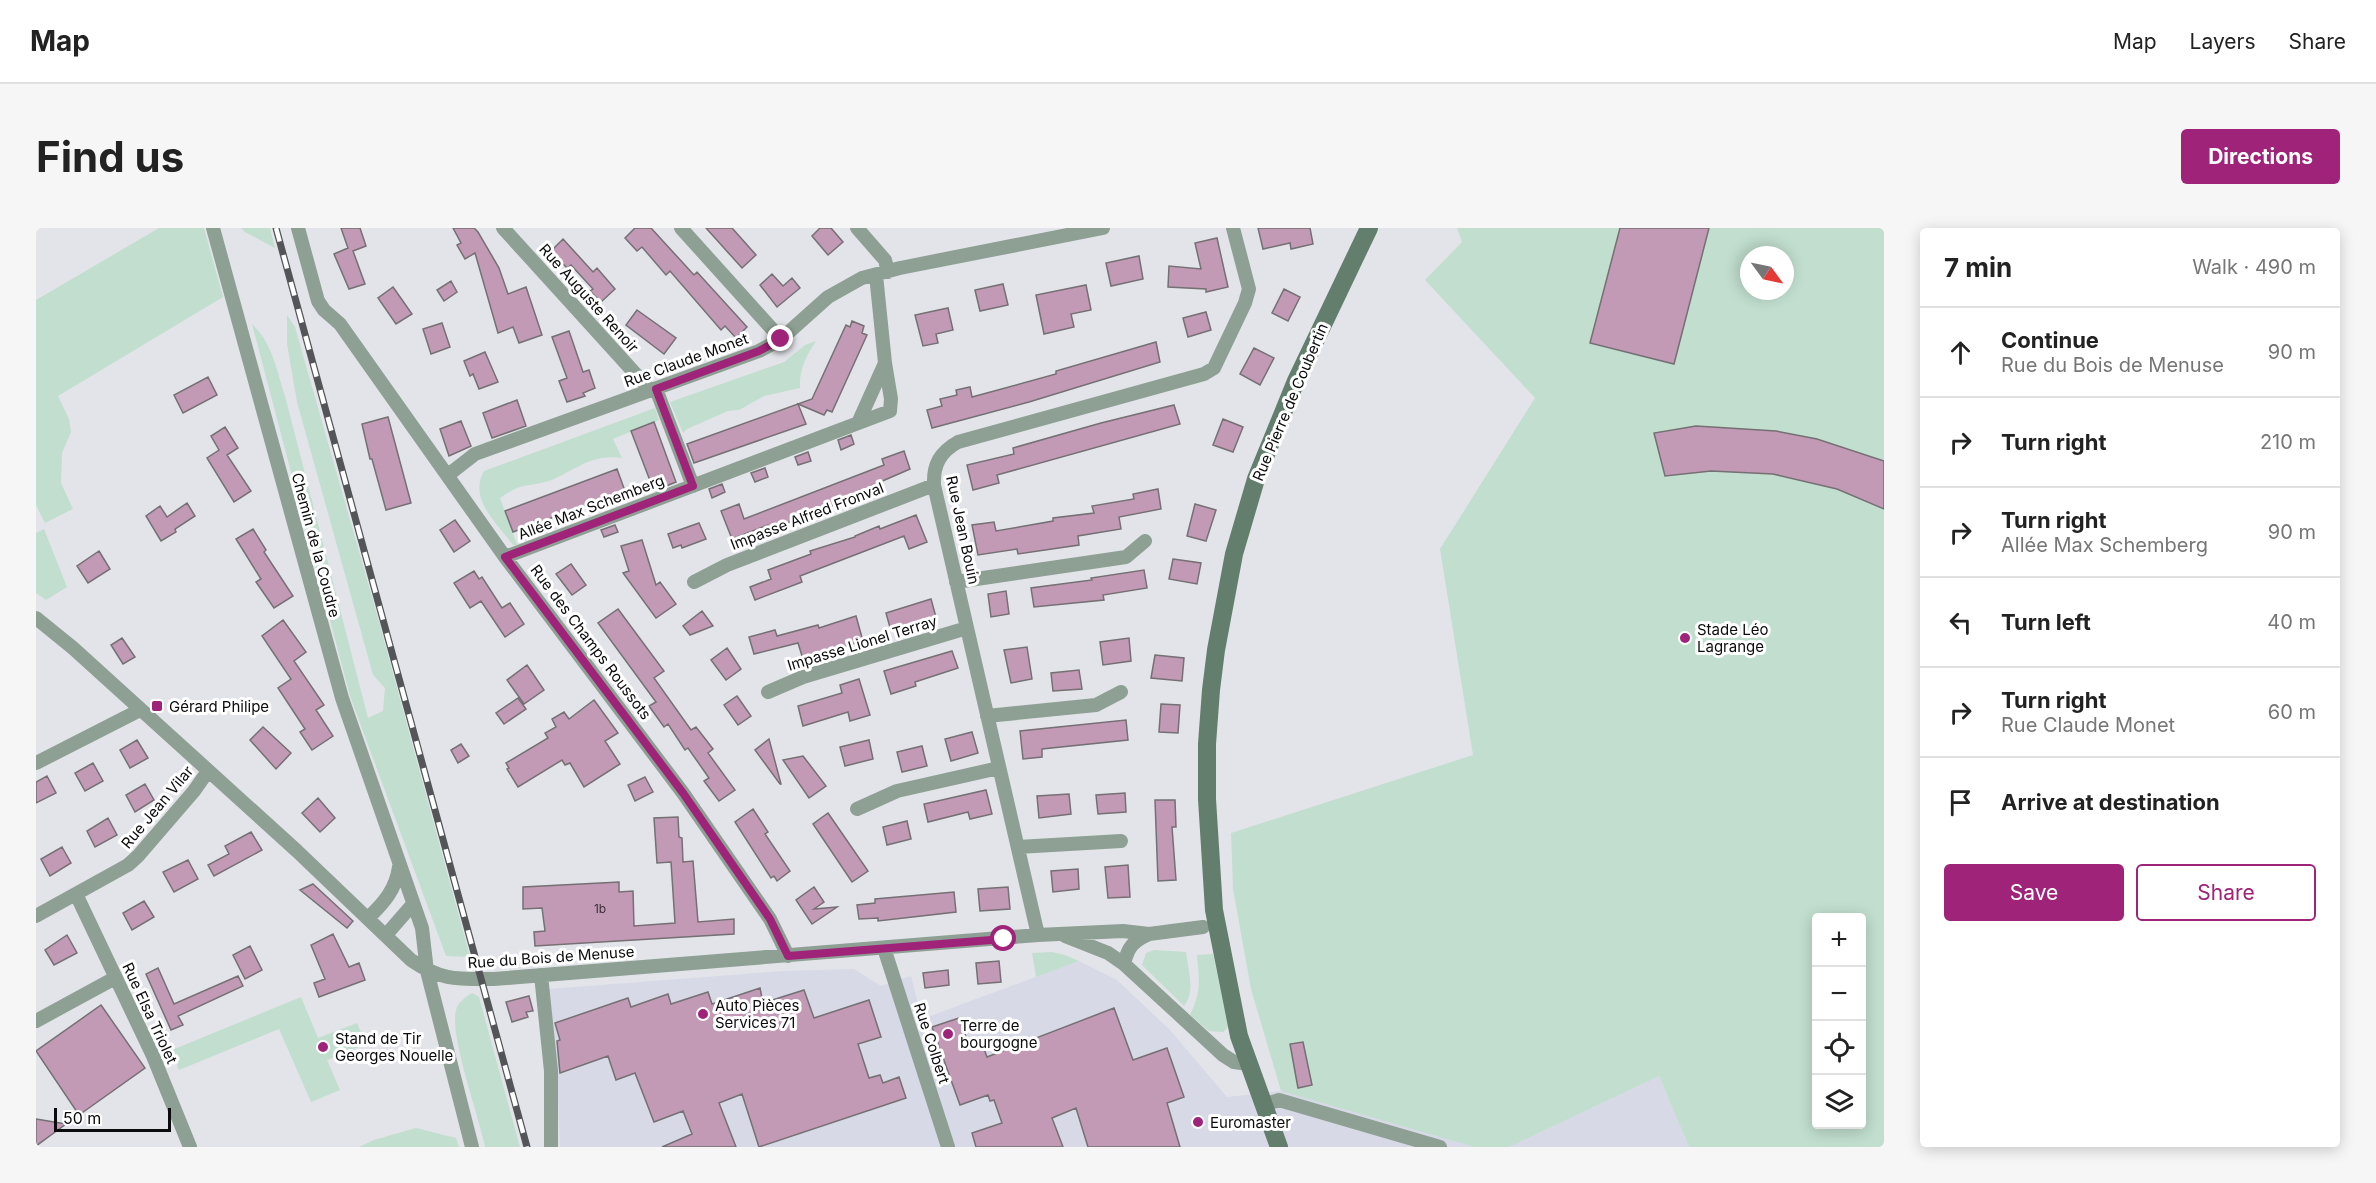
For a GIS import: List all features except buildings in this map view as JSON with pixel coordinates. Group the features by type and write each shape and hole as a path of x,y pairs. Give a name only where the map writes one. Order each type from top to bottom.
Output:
{"main road":[{"name":"Rue Pierre de Coubertin","path":"1279,1147 1239,1036 1214,910 1207,799 1207,744 1216,650 1234,554 1256,479 1278,423 1369,228"}],"street":[{"name":"Chemin de la Coudre","path":"213,228 342,698 422,928 427,971 472,1147"},
{"name":"Rue des Champs Roussots","path":"298,228 318,301 324,310 340,324 505,557 683,793 770,919 788,956"},
{"name":"Rue Auguste Renoir","path":"503,228 653,390"},
{"path":"681,228 781,339"},
{"path":"857,228 885,260 882,273"},
{"name":"Rue Claude Monet","path":"447,475 475,454 759,351 781,339 828,297 862,278 1102,228"},
{"name":"Rue Jean Bouin","path":"1038,935 933,474 941,455 948,447 958,442 1204,374 1214,368 1245,303 1249,289 1233,228"},
{"name":"Allée Max Schemberg","path":"505,557 890,411 891,399 885,363 882,273"},
{"path":"858,423 885,363"},
{"path":"653,390 693,486"},
{"name":"Impasse Alfred Fronval","path":"694,582 727,565 934,486"},
{"path":"956,582 1126,557 1145,541"},
{"name":"Rue du Bois de Menuse","path":"36,618 57,633 411,960 427,971 443,977 458,980 541,975 1038,935 1123,931 1149,934 1203,927"},
{"name":"Impasse Lionel Terray","path":"768,692 803,677 967,628"},
{"path":"987,716 1096,705 1121,692"},
{"path":"36,763 140,710"},
{"path":"857,809 897,790 999,768"},
{"name":"Rue Jean Vilar","path":"36,916 128,865 194,791 208,771"},
{"path":"1018,848 1121,841"},
{"path":"368,918 392,891 397,881 399,867"},
{"name":"Rue Elsa Triolet","path":"76,894 153,1056 190,1147"},
{"path":"386,935 413,904"},
{"path":"1214,910 1203,927 1222,950"},
{"name":"Rue du Bois de Menuse","path":"1061,934 1108,952 1223,1055 1234,1062 1248,1064"},
{"path":"1124,964 1127,951 1132,943 1149,934"},
{"name":"Rue Colbert","path":"884,948 948,1147"},
{"path":"541,975 550,1071 551,1147"},
{"path":"36,1021 115,978"},
{"path":"1263,1105 1279,1100 1440,1147"}],"shaded area":[{"path":"1079,961 1117,980 1170,1030 1227,1097 1281,1091 1474,1147 560,1147 548,989 783,971 854,969 881,986 911,976 922,1019"},
{"path":"1659,1076 1689,1147 1509,1147"}],"green space":[{"path":"159,228 204,228 223,297 58,396 69,419 71,432 62,453 61,483 73,509 45,523 36,505 36,300"},
{"path":"241,228 270,228 275,248 245,232"},
{"path":"1457,228 1884,228 1884,1147 1689,1147 1659,1076 1509,1147 1474,1147 1281,1091 1251,989 1233,889 1231,833 1473,755 1440,549 1535,398 1425,280 1462,242"},
{"path":"287,315 295,327 378,618 470,957 446,956 350,696 252,324 269,348 285,396 368,718 383,711 385,688 373,675 297,402 287,344"},
{"path":"816,341 804,363 800,388 764,396 739,410 728,411 687,429 683,433 670,402 784,362 805,345"},
{"path":"655,408 659,420 613,439 622,458 593,460 552,480 517,488 500,498 517,545 513,545 486,510 480,491 480,481 484,471"},
{"path":"44,529 67,587 46,600 36,593 36,533"},
{"path":"1154,950 1186,952 1190,994 1184,1006 1142,965 1146,953"},
{"path":"1052,952 1079,961 1036,977 1032,953"},
{"path":"1213,954 1228,1027 1223,1032 1209,1031 1190,1015 1198,992 1197,955"},
{"path":"472,993 479,997 520,1147 485,1147 461,1056 455,1022 458,1005"},
{"name":"Stand de Tir Georges Nouelle","path":"301,997 318,1038 357,1023 366,1044 327,1060 340,1090 311,1102 279,1029 179,1070 172,1050"},
{"path":"416,1128 456,1138 459,1147 359,1147 374,1140"}],"railway":[{"path":"276,228 527,1147"}],"place":[{"name":"Stade Léo Lagrange","path":"1685,638"},
{"name":"Gérard Philipe","path":"157,706"},
{"name":"Auto Pièces Services 71","path":"703,1014"},
{"name":"Terre de bourgogne","path":"948,1034"},
{"name":"Stand de Tir Georges Nouelle","path":"323,1047"},
{"name":"Euromaster","path":"1198,1122"}],"route":[{"path":"781,339 759,351 656,389 693,486 505,557 683,793 770,919 788,956 1004,939"}]}
